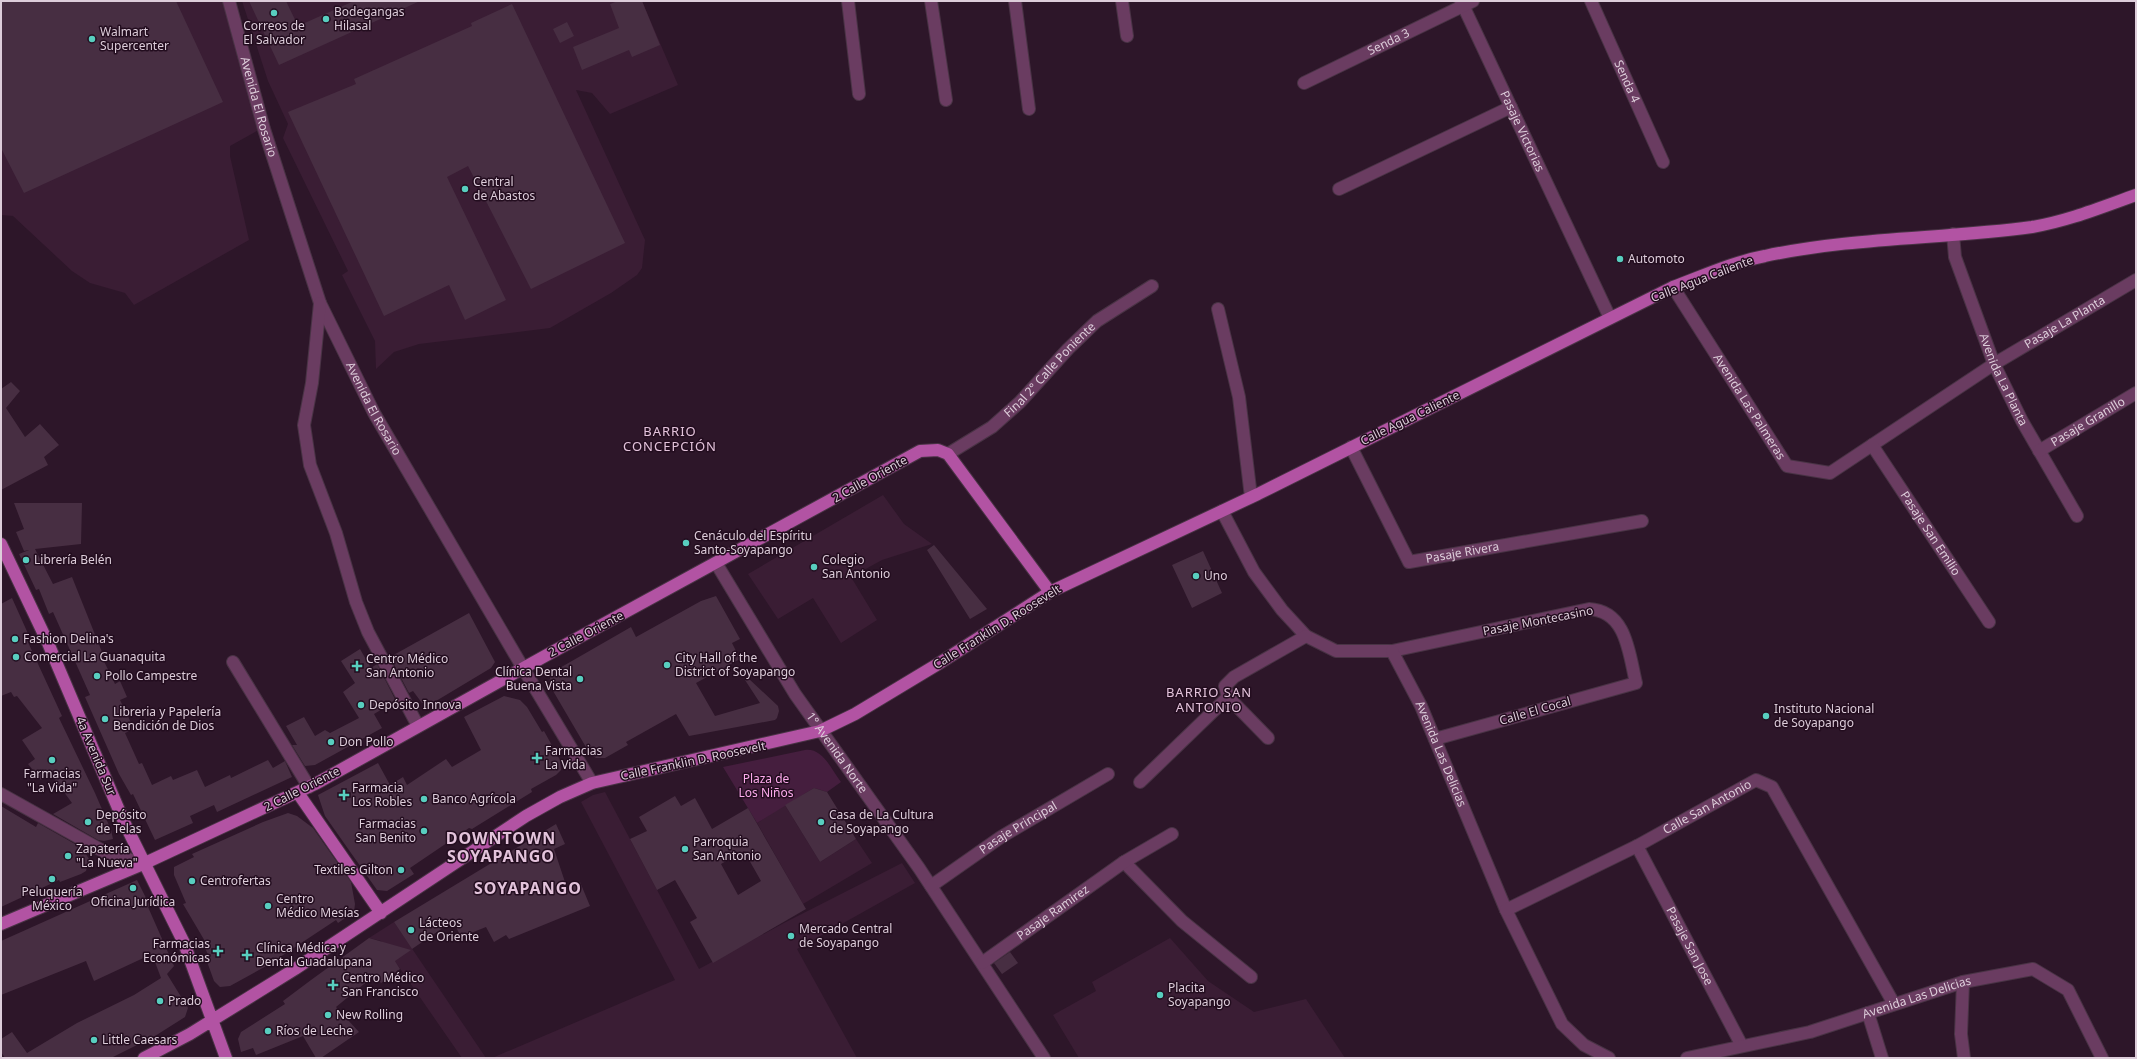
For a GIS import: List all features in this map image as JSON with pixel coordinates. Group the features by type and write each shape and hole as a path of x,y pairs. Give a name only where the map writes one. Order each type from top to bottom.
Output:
{"main road":[{"name":"Calle Agua Caliente","path":"1254,495 1673,287 1742,262 1766,255 1844,244 2033,226 2054,222 2136,195"},
{"name":"2 Calle Oriente","path":"1,924 143,864 303,790 920,451 938,450 948,454"},
{"path":"948,454 1050,592"},
{"name":"Calle Franklin D. Roosevelt","path":"144,1058 212,1021 381,913 526,816 560,797 592,783 820,731 855,714 925,672 1050,592 1254,495"},
{"name":"4a Avenida Sur","path":"1,544 48,643 143,864 154,879 184,943 226,1058"},
{"path":"303,790 381,913"}],"street":[{"name":"Avenida El Rosario","path":"228,1 264,128 320,303 365,396 523,668 592,783"},
{"path":"848,1 859,94"},
{"path":"931,1 946,100"},
{"path":"1014,1 1029,109"},
{"path":"1122,1 1127,36"},
{"name":"Senda 4","path":"1591,1 1664,162"},
{"name":"Senda 3","path":"1304,83 1466,3"},
{"name":"Pasaje Victorias","path":"1466,3 1511,107 1610,318"},
{"path":"1339,189 1511,107"},
{"name":"Avenida La Planta","path":"1953,234 1955,257 1994,364 2039,451 2077,516"},
{"name":"Pasaje La Planta","path":"1994,364 2136,280"},
{"name":"Final 2° Calle Poniente","path":"948,454 992,427 1020,402 1068,349 1097,321 1152,286"},
{"name":"Avenida Las Palmeras","path":"1673,287 1787,466 1830,472 1994,364"},
{"path":"320,303 312,383 304,425 310,465 336,533 356,602 368,632 418,726"},
{"path":"1218,309 1239,397 1254,495"},
{"name":"Pasaje Granillo","path":"2039,451 2136,393"},
{"name":"Pasaje San Emilio","path":"1872,445 1989,622"},
{"name":"Pasaje Rivera","path":"1352,447 1409,562 1642,521"},
{"path":"1222,511 1254,572 1282,610 1306,636 1336,651 1392,651"},
{"name":"1° Avenida Norte","path":"716,563 794,694 931,886 1044,1058"},
{"name":"Pasaje Montecasino","path":"1392,651 1589,609 1597,610 1609,614 1622,630 1636,683"},
{"path":"1268,738 1228,697 1225,686 1234,677 1306,636"},
{"name":"Avenida Las Delicias","path":"1392,651 1421,706 1506,910 1562,1024 1584,1045 1609,1058"},
{"path":"234,662 303,790"},
{"name":"Calle El Cocal","path":"1435,739 1636,683"},
{"path":"1140,782 1228,697"},
{"name":"Pasaje Principal","path":"931,886 1001,837 1108,774"},
{"name":"Calle San Antonio","path":"1506,910 1637,846 1756,780 1772,787 1894,1004"},
{"path":"1,794 103,851 143,864"},
{"name":"Pasaje Ramirez","path":"982,963 1124,862 1172,834"},
{"name":"Pasaje San Jose","path":"1637,846 1742,1046"},
{"path":"1124,862 1182,920 1251,977"},
{"name":"Avenida Las Delicias","path":"1687,1058 1810,1032 1963,982 2033,968 2068,990 2102,1058"},
{"path":"1963,982 1961,1034 1964,1058"},
{"path":"1868,1013 1882,1058"}],"shaded area":[{"path":"1,1 224,1 262,128 230,146 230,156 249,240 134,305 125,293 90,283 72,271 13,216 1,215"},
{"name":"Central de Abastos","path":"242,1 642,1 678,85 610,114 592,93 576,90 645,240 642,268 637,275 611,293 550,328 419,344 394,352 376,369 375,341 342,275 348,271 283,138 288,124 268,81"},
{"name":"Colegio San Antonio","path":"883,495 904,524 932,544 882,560 851,577 877,620 841,643 813,598 778,619 748,574"},
{"name":"Mercado Central de Soyapango","path":"605,792 699,969 784,923 902,863 915,883 797,949 857,1058 492,1058 675,980 581,802 593,795"},
{"path":"785,805 820,862 856,839 872,863 803,904 757,823"},
{"path":"394,922 486,1058 462,1058 381,941 369,938"},
{"name":"Placita Soyapango","path":"1170,938 1208,981 1254,1012 1306,999 1345,1058 1079,1058 1053,1015 1096,991 1092,982"}],"green space":[{"name":"Plaza de Los Niños","path":"805,750 817,752 822,756 841,782 827,792 814,788 757,823 723,767"}],"building":[{"path":"1,1 176,1 223,102 24,193 1,148"},
{"path":"249,1 286,1 298,26 354,1 420,1 279,65"},
{"path":"618,1 642,1 660,45 632,57 629,50 582,70 573,47 619,28 610,4"},
{"name":"Central de Abastos","path":"512,4 625,243 531,289 468,166 447,177 506,300 465,320 449,285 384,316 288,112 356,84 354,79 472,26 471,23"},
{"path":"567,22 574,36 560,43 553,29"},
{"path":"11,382 20,391 6,408 25,437 40,424 59,445 44,457 48,465 1,490 1,389"},
{"path":"14,503 82,503 81,544 35,549 53,584 72,577 102,652 100,653 115,684 120,681 127,697 120,700 134,729 125,733 139,764 142,763 152,785 171,776 173,780 197,770 205,787 230,775 231,778 268,760 273,768 285,761 292,777 217,812 214,805 190,816 193,823 155,840 133,794 131,795 119,774 85,697 90,695 53,612 49,614 39,589 36,590 19,554 29,550 24,551 16,532 24,529"},
{"path":"934,545 987,609 970,619 927,550"},
{"name":"Uno","path":"1203,551 1222,593 1192,608 1172,565"},
{"path":"716,596 740,639 732,643 740,659 696,683 715,716 760,703 745,680 748,678 778,706 779,711 777,718 775,720 689,736 676,714 626,742 628,745 605,758 596,758 590,754 549,684 551,673 631,627 636,637 701,601"},
{"path":"12,598 30,638 27,640 62,716 59,718 95,793 111,830 113,839 104,841 98,840 53,814 72,803 50,773 41,780 28,764 35,759 22,740 42,728 17,696 14,697 11,692 1,696 1,604"},
{"path":"469,613 495,662 491,668 431,704 422,703 413,691 409,693 390,657"},
{"path":"360,649 371,668 377,664 396,701 374,714 382,728 315,765 305,766 292,745 297,745 286,726 304,717 315,736 325,730 330,733 359,718 343,692 355,683 341,661"},
{"path":"504,696 520,700 527,707 542,732 544,731 560,760 561,770 556,775 531,789 532,792 472,829 469,828 410,868 414,874 387,891 377,890 325,816 318,795 378,763 390,785 403,777 407,785 446,759 452,767 481,750 464,717"},
{"name":"Casa de La Cultura de Soyapango","path":"814,788 827,792 856,839 820,862 785,805"},
{"path":"675,796 681,806 695,798 712,829 748,808 806,909 713,963 690,922 697,918 675,880 657,890 630,839 647,831 639,817","holes":["744,851 761,881 738,895 721,864"]},
{"path":"1,806 36,827 38,823 82,848 89,859 86,871 60,882 59,880 1,907"},
{"path":"288,813 297,816 313,828 351,882 355,904 354,912 338,923 336,920 268,965 230,986 220,987 214,981 205,956 208,955 204,945 206,943 183,904 186,903 174,875 174,867 194,857 192,854 263,822"},
{"path":"556,824 565,844 554,849 567,888 580,882 590,906 509,939 506,935 494,942 486,927 461,937 453,921 412,949 394,922"},
{"path":"137,880 150,906 148,907 174,966 167,974 188,1008 185,1017 155,1036 111,1058 5,1058 1,1052 1,1039 12,1032 27,1053 77,1023 134,995 161,978 152,954 94,981 86,961 1,995 1,941"},
{"path":"369,938 411,950 395,961 400,969 381,983 375,975 336,1007 359,1032 321,1058 316,1058 303,1036 256,1055 253,1048 241,1052 238,1039 241,1032 285,1004 283,1001"},
{"path":"1010,952 1018,963 1002,974 994,963"}],"place":[{"name":"Correos de El Salvador","path":"274,13"},
{"name":"Bodegangas Hilasal","path":"326,19"},
{"name":"Walmart Supercenter","path":"92,39"},
{"name":"Central de Abastos","path":"465,189"},
{"name":"Automoto","path":"1620,259"},
{"name":"Cenáculo del Espíritu Santo-Soyapango","path":"686,543"},
{"name":"Librería Belén","path":"26,560"},
{"name":"Colegio San Antonio","path":"814,567"},
{"name":"Uno","path":"1196,576"},
{"name":"Fashion Delina's","path":"15,639"},
{"name":"Comercial La Guanaquita","path":"16,657"},
{"name":"City Hall of the District of Soyapango","path":"667,665"},
{"name":"Centro Médico San Antonio","path":"357,666"},
{"name":"Pollo Campestre","path":"97,676"},
{"name":"Clínica Dental Buena Vista","path":"580,679"},
{"name":"Depósito Innova","path":"361,705"},
{"name":"Instituto Nacional de Soyapango","path":"1766,716"},
{"name":"Libreria y Papelería Bendición de Dios","path":"105,719"},
{"name":"Don Pollo","path":"331,742"},
{"name":"Farmacias La Vida","path":"537,758"},
{"name":"Farmacias \"La Vida\"","path":"52,760"},
{"name":"Farmacia Los Robles","path":"344,795"},
{"name":"Banco Agrícola","path":"424,799"},
{"name":"Depósito de Telas","path":"88,822"},
{"name":"Casa de La Cultura de Soyapango","path":"821,822"},
{"name":"Farmacias San Benito","path":"424,831"},
{"name":"Parroquia San Antonio","path":"685,849"},
{"name":"Zapatería \"La Nueva\"","path":"68,856"},
{"name":"Textiles Gilton","path":"401,870"},
{"name":"Peluquería México","path":"52,879"},
{"name":"Centrofertas","path":"192,881"},
{"name":"Oficina Jurídica","path":"133,888"},
{"name":"Centro Médico Mesías","path":"268,906"},
{"name":"Lácteos de Oriente","path":"411,930"},
{"name":"Mercado Central de Soyapango","path":"791,936"},
{"name":"Farmacias Económicas","path":"218,951"},
{"name":"Clínica Médica y Dental Guadalupana","path":"247,955"},
{"name":"Centro Médico San Francisco","path":"333,985"},
{"name":"Placita Soyapango","path":"1160,995"},
{"name":"Prado","path":"160,1001"},
{"name":"New Rolling","path":"328,1015"},
{"name":"Ríos de Leche","path":"268,1031"},
{"name":"Little Caesars","path":"94,1040"}],"district":[{"name":"BARRIO CONCEPCIÓN","path":"670,438"},
{"name":"BARRIO SAN ANTONIO","path":"1209,700"},
{"name":"DOWNTOWN SOYAPANGO","path":"501,847"},
{"name":"SOYAPANGO","path":"528,888"}]}
